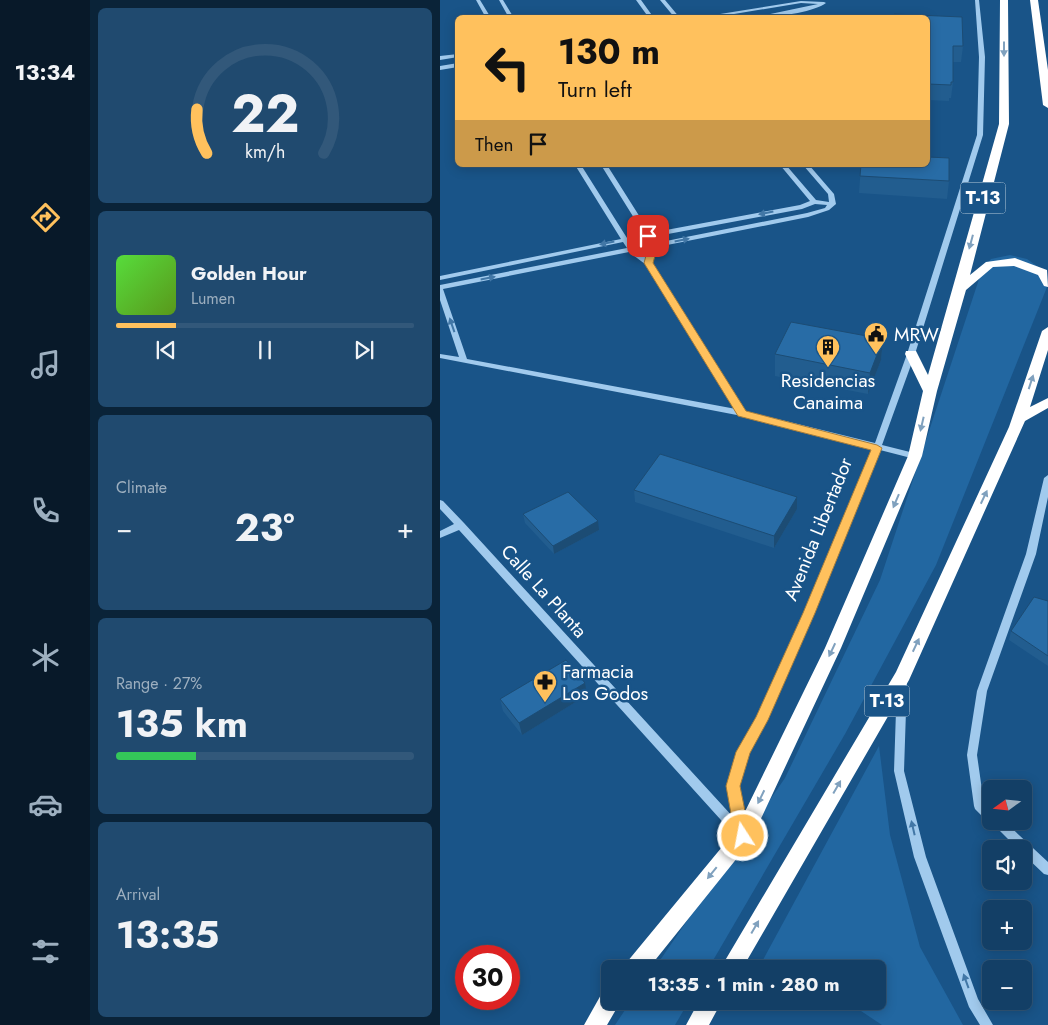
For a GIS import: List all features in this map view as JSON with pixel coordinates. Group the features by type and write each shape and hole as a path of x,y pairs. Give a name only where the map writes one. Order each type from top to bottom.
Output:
{"highway":[{"name":"T-13","path":"641,960 743,836 833,648 915,456 930,391 960,289 1004,124 1004,0"},
{"path":"1034,0 1048,105"},
{"path":"960,289 990,264 1016,262 1042,273 1048,283"},
{"name":"T-13","path":"735,960 902,675 1018,419 1046,349 1048,331"},
{"path":"911,354 930,391"},
{"path":"1018,419 1048,402"},
{"path":"595,1025 604,1010"},
{"path":"697,1025 706,1010"}],"street":[{"path":"478,0 487,15"},
{"path":"501,0 510,15"},
{"path":"638,0 650,15"},
{"path":"662,0 675,15"},
{"name":"Avenida Libertador","path":"743,836 733,786 743,752 761,720 809,613 877,448 911,354 980,135 982,57 977,0"},
{"path":"716,15 801,1 825,1"},
{"path":"770,15 817,7 825,1"},
{"path":"440,58 455,56"},
{"path":"440,68 455,66"},
{"path":"579,167 631,250 648,263 742,413"},
{"path":"605,167 654,245"},
{"path":"785,167 814,202"},
{"path":"808,167 831,194 833,204"},
{"path":"440,278 624,240 802,207 814,202 833,204"},
{"path":"464,360 440,288 808,215 833,204"},
{"path":"648,263 654,245"},
{"path":"440,356 742,413 915,456"},
{"path":"982,808 980,806 972,755 982,691 1032,554 1048,478"},
{"name":"Calle La Planta","path":"440,504 743,836"},
{"path":"440,536 461,525"},
{"path":"902,675 900,771 915,838 920,857 973,1002 987,1025"},
{"path":"1006,830 1048,870"},
{"path":"588,1025 601,1010"}],"shaded area":[{"path":"1010,255 1027,259 1044,271 1047,287 936,565 845,734 713,960 660,960 785,778 880,580 982,270 991,259"},
{"path":"879,746 890,835 920,947 963,1025 882,1025 860,1010 886,1010 886,960 763,960"},
{"path":"625,1010 684,1010 675,1025 615,1025"}],"building":[{"path":"930,16 962,17 963,46 953,46 953,82 951,82 951,85 930,84"},
{"path":"930,157 949,158 949,181 860,176 861,167 930,167"},
{"path":"791,322 883,339 870,373 775,354"},
{"path":"660,454 797,497 774,536 634,490"},
{"path":"568,492 598,521 553,546 523,514"},
{"path":"1034,597 1048,601 1048,656 1011,631"},
{"path":"566,660 585,683 519,723 500,699"}],"place":[{"name":"MRW","path":"876,355"},
{"name":"Residencias Canaima","path":"828,368"},
{"name":"Farmacia Los Godos","path":"545,703"}],"route":[{"path":"648,236 654,245 648,263 742,413 877,448 809,613 761,720 743,752 733,786 743,836"}]}
